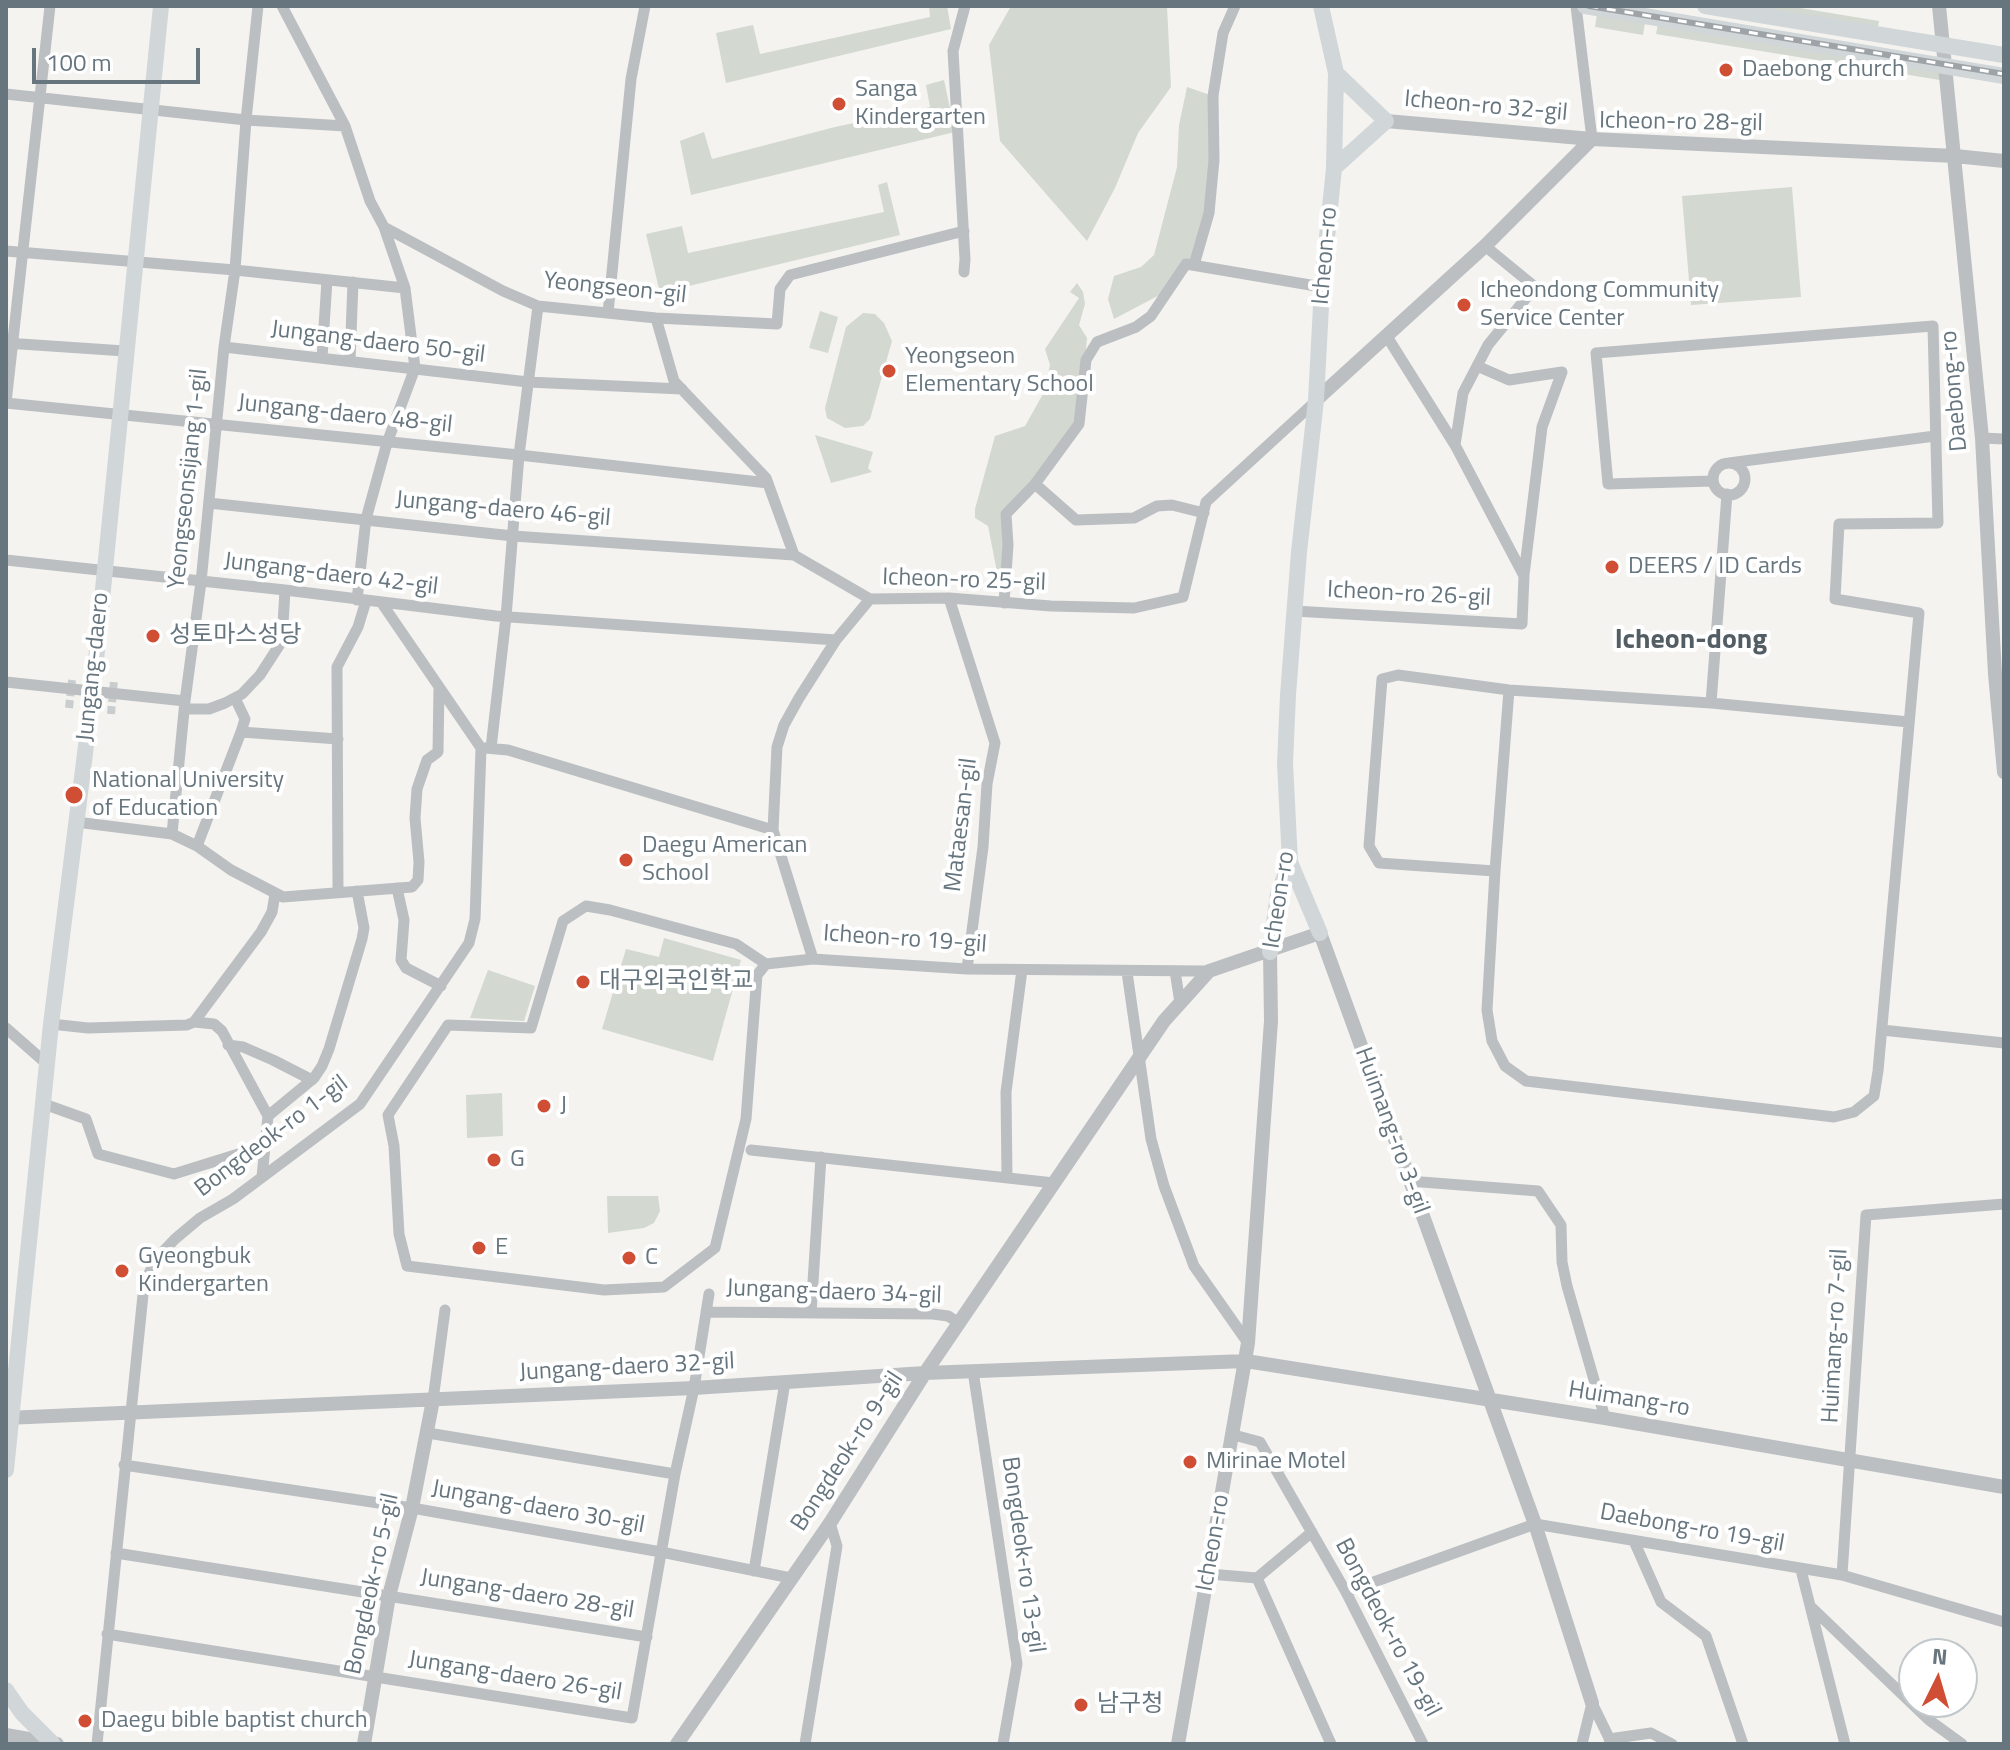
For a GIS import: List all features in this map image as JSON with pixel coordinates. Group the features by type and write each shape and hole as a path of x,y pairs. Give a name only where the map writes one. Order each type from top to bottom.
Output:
{"main road":[{"name":"Jungang-daero","path":"6,1470 8,1418 51,1024 93,690 118,414 161,6"},
{"path":"1307,6 1331,49"},
{"path":"1322,14 1332,6"},
{"path":"1585,6 2004,76"},
{"path":"1705,6 2004,55"},
{"name":"Icheon-ro","path":"1270,952 1278,894 1290,862 1285,763 1294,611 1316,400 1322,287 1334,168 1336,73 1322,14"},
{"path":"1334,168 1386,121 1336,73"},
{"name":"Huimang-ro 3-gil","path":"1290,862 1320,933"},
{"path":"6,1690 22,1713 53,1744"}],"street":[{"path":"6,403 10,343 24,252 50,6"},
{"name":"Yeongseonsijang 1-gil","path":"172,834 235,270 258,6"},
{"path":"282,6 345,126 370,201 384,227 405,288 415,368 387,443 366,519 358,627 337,667 338,892"},
{"path":"608,313 631,79 645,6"},
{"path":"964,272 953,51 965,6"},
{"path":"1194,265 1209,213 1214,160 1213,96 1223,33 1235,6"},
{"name":"Icheon-ro 32-gil","path":"1386,121 1592,139 1576,6"},
{"name":"Daebong-ro","path":"1939,6 1997,573 2004,772"},
{"path":"6,94 246,120 345,126"},
{"name":"Icheon-ro 28-gil","path":"1316,400 1485,246 1592,139 2004,161"},
{"name":"Yeongseon-gil","path":"384,227 503,291 538,306 656,318 777,324 780,289 790,275 964,231"},
{"path":"1455,445 1463,393 1488,345 1535,287 1485,246"},
{"path":"6,251 405,288"},
{"path":"1004,603 1008,545 1006,514 1035,484 1079,424 1086,360 1097,342 1136,327 1151,316 1186,264 1322,287"},
{"path":"322,358 327,280"},
{"path":"350,361 353,282"},
{"path":"486,748 506,617 519,455 538,306"},
{"path":"656,318 674,381 766,478 794,555"},
{"path":"1509,690 1487,1010 1492,1041 1505,1066 1526,1081 1834,1117 1854,1112 1874,1096 1919,613 1835,599 1839,524 1938,523 1933,326 1596,353 1608,484 1713,481"},
{"path":"1386,335 1455,445 1524,576"},
{"path":"10,343 125,351"},
{"name":"Jungang-daero 50-gil","path":"224,347 528,382 682,389"},
{"path":"1477,366 1509,380 1562,372 1542,427 1524,576"},
{"path":"1035,484 1076,520 1134,518 1157,506 1172,505 1204,513 1206,502 1316,400"},
{"name":"Jungang-daero 48-gil","path":"6,403 768,483"},
{"path":"1713,481 1719,466 1729,463 1935,436"},
{"path":"1982,438 2004,439"},
{"path":"1713,481 1718,490 1727,494 1741,489 1745,480 1742,470 1729,463"},
{"path":"1711,703 1727,494"},
{"name":"Jungang-daero 46-gil","path":"209,503 513,536 794,555"},
{"name":"Icheon-ro 25-gil","path":"794,555 870,599 949,598 1134,608 1183,597 1204,513"},
{"name":"Jungang-daero 42-gil","path":"6,560 506,617 836,640"},
{"name":"Icheon-ro 26-gil","path":"1294,611 1522,624 1524,576"},
{"path":"6,682 93,690 209,709 235,698 260,675 282,641 285,590"},
{"name":"Mataesan-gil","path":"949,598 995,743 987,784 983,847 967,969"},
{"path":"836,640 870,599"},
{"path":"381,602 439,687 486,748 508,750 773,830"},
{"name":"Icheon-ro 19-gil","path":"836,640 784,725 777,747 773,830 813,959 967,969 1209,971"},
{"path":"1495,871 1379,863 1369,846 1382,679 1398,675 1509,690 1711,703 1909,722"},
{"path":"76,822 172,834 275,894 302,897 412,887 418,880 417,789 427,760 438,752 439,687"},
{"path":"197,846 245,719 235,698"},
{"path":"241,732 338,739"},
{"name":"Bongdeok-ro 1-gil","path":"97,1744 144,1285 155,1260 200,1218 233,1199 360,1104 469,943 475,919 486,748"},
{"path":"397,888 404,920 401,960 406,968 441,986"},
{"path":"268,1116 312,1080 326,1057 362,939 364,928 357,891"},
{"path":"194,1022 261,932 272,912 275,894"},
{"path":"766,964 757,975 746,1119 715,1248 664,1287 604,1290 407,1266 399,1234 394,1146 388,1115 448,1025 531,1028 563,921 586,906 736,944 766,964 813,959"},
{"path":"1209,971 1320,933"},
{"name":"Huimang-ro 3-gil","path":"1320,933 1535,1524 1592,1703"},
{"name":"Icheon-ro","path":"1178,1744 1246,1361 1271,1021 1270,952"},
{"path":"1007,1178 1006,1092 1022,970"},
{"path":"1175,971 1180,1003"},
{"name":"Bongdeok-ro 9-gil","path":"677,1744 830,1523 925,1373 1138,1056 1209,971"},
{"path":"1127,972 1151,1139 1164,1186 1194,1266 1248,1343"},
{"path":"51,1024 121,1027 187,1025 194,1022 214,1024 222,1031 268,1116 262,1177"},
{"path":"6,1028 47,1064"},
{"path":"1882,1030 2004,1043"},
{"path":"228,1045 243,1047 312,1080"},
{"path":"44,1104 86,1119 98,1154 174,1174 264,1146"},
{"path":"751,1150 1054,1183"},
{"path":"811,1313 821,1157"},
{"path":"1409,1181 1538,1191 1561,1225 1562,1262 1567,1286 1605,1418"},
{"name":"Huimang-ro 7-gil","path":"1851,1460 1866,1215 2004,1204"},
{"path":"647,1637 709,1294"},
{"name":"Bongdeok-ro 5-gil","path":"364,1744 389,1596 428,1433 445,1310"},
{"name":"Jungang-daero 34-gil","path":"706,1312 933,1314 948,1316 959,1323"},
{"name":"Jungang-daero 32-gil","path":"8,1418 694,1388 925,1373 1246,1361"},
{"name":"Huimang-ro","path":"1246,1361 1605,1418 2004,1487"},
{"name":"Bongdeok-ro 13-gil","path":"973,1371 1017,1664 1003,1744"},
{"path":"754,1571 785,1382"},
{"path":"428,1433 675,1474"},
{"name":"Bongdeok-ro 19-gil","path":"1234,1435 1260,1442 1346,1592 1423,1744"},
{"path":"1842,1575 1851,1460"},
{"name":"Jungang-daero 30-gil","path":"124,1465 412,1508 791,1578"},
{"path":"805,1744 837,1546 830,1523"},
{"path":"1346,1592 1535,1524"},
{"name":"Daebong-ro 19-gil","path":"1535,1524 1842,1575 2004,1622"},
{"name":"Bongdeok-ro 19-gil","path":"1257,1578 1312,1532"},
{"path":"1634,1541 1661,1602 1706,1636 1743,1744"},
{"name":"Jungang-daero 28-gil","path":"116,1553 647,1637"},
{"path":"1801,1570 1842,1743"},
{"path":"1209,1574 1257,1578 1331,1744"},
{"path":"1810,1606 1929,1720 1962,1744"},
{"name":"Jungang-daero 26-gil","path":"107,1634 632,1718 647,1637"},
{"path":"1592,1703 1610,1741 1651,1733 1672,1744"},
{"path":"1579,1742 1592,1703"},
{"path":"6,1735 53,1744"}],"shaded area":[{"path":"929,6 947,6 951,29 726,83 716,33 753,25 760,54 930,17"},
{"path":"1011,6 1167,6 1171,87 1138,133 1115,188 1087,241 1000,141 989,45"},
{"path":"1705,6 1788,6 1879,21 1877,34"},
{"path":"1598,8 1646,17 1643,35 1595,27"},
{"path":"1659,19 1944,67 1946,81 1656,34"},
{"path":"944,80 955,132 691,195 680,141 704,132 712,159 835,127 930,107 926,85"},
{"path":"1187,87 1213,96 1214,160 1194,265 1186,264 1171,289 1114,319 1108,299 1114,276 1141,267 1154,255 1177,167 1179,125"},
{"path":"887,182 900,235 660,293 646,234 682,226 688,253 884,212 878,185"},
{"path":"1792,187 1801,297 1691,305 1682,196"},
{"path":"1077,283 1083,292 1085,304 1079,325 1087,338 1079,424 1006,514 1006,578 998,577 988,526 975,518 975,509 995,436 1025,426 1043,394 1050,365 1045,349 1079,298 1070,292"},
{"path":"820,311 838,317 828,353 809,348"},
{"path":"863,313 875,314 884,323 892,341 870,419 863,426 845,428 827,418 825,408 846,327"},
{"path":"815,435 873,452 868,468 872,472 831,483"},
{"path":"664,938 741,960 713,1061 602,1029 626,949 659,957"},
{"path":"488,970 535,986 524,1021 470,1018"},
{"path":"502,1093 503,1136 467,1138 466,1095"},
{"path":"607,1196 658,1196 660,1211 654,1223 644,1228 608,1233"}],"tunnel":[{"path":"69,708 72,680"},
{"path":"111,714 114,680"}],"railway":[{"path":"1589,6 2004,74"}],"place":[{"name":"Daebong church","path":"1726,70"},
{"name":"Sanga Kindergarten","path":"839,104"},
{"name":"Icheondong Community Service Center","path":"1464,305"},
{"name":"Yeongseon Elementary School","path":"889,371"},
{"name":"DEERS / ID Cards","path":"1612,567"},
{"name":"성토마스성당","path":"153,636"},
{"name":"National University of Education","path":"74,795"},
{"name":"Daegu American School","path":"626,860"},
{"name":"대구외국인학교","path":"583,982"},
{"name":"J","path":"544,1106"},
{"name":"G","path":"494,1160"},
{"name":"E","path":"479,1248"},
{"name":"C","path":"629,1258"},
{"name":"Gyeongbuk Kindergarten","path":"122,1271"},
{"name":"Mirinae Motel","path":"1190,1462"},
{"name":"남구청","path":"1081,1705"},
{"name":"Daegu bible baptist church","path":"85,1721"}],"district":[{"name":"Icheon-dong","path":"1691,641"}]}
